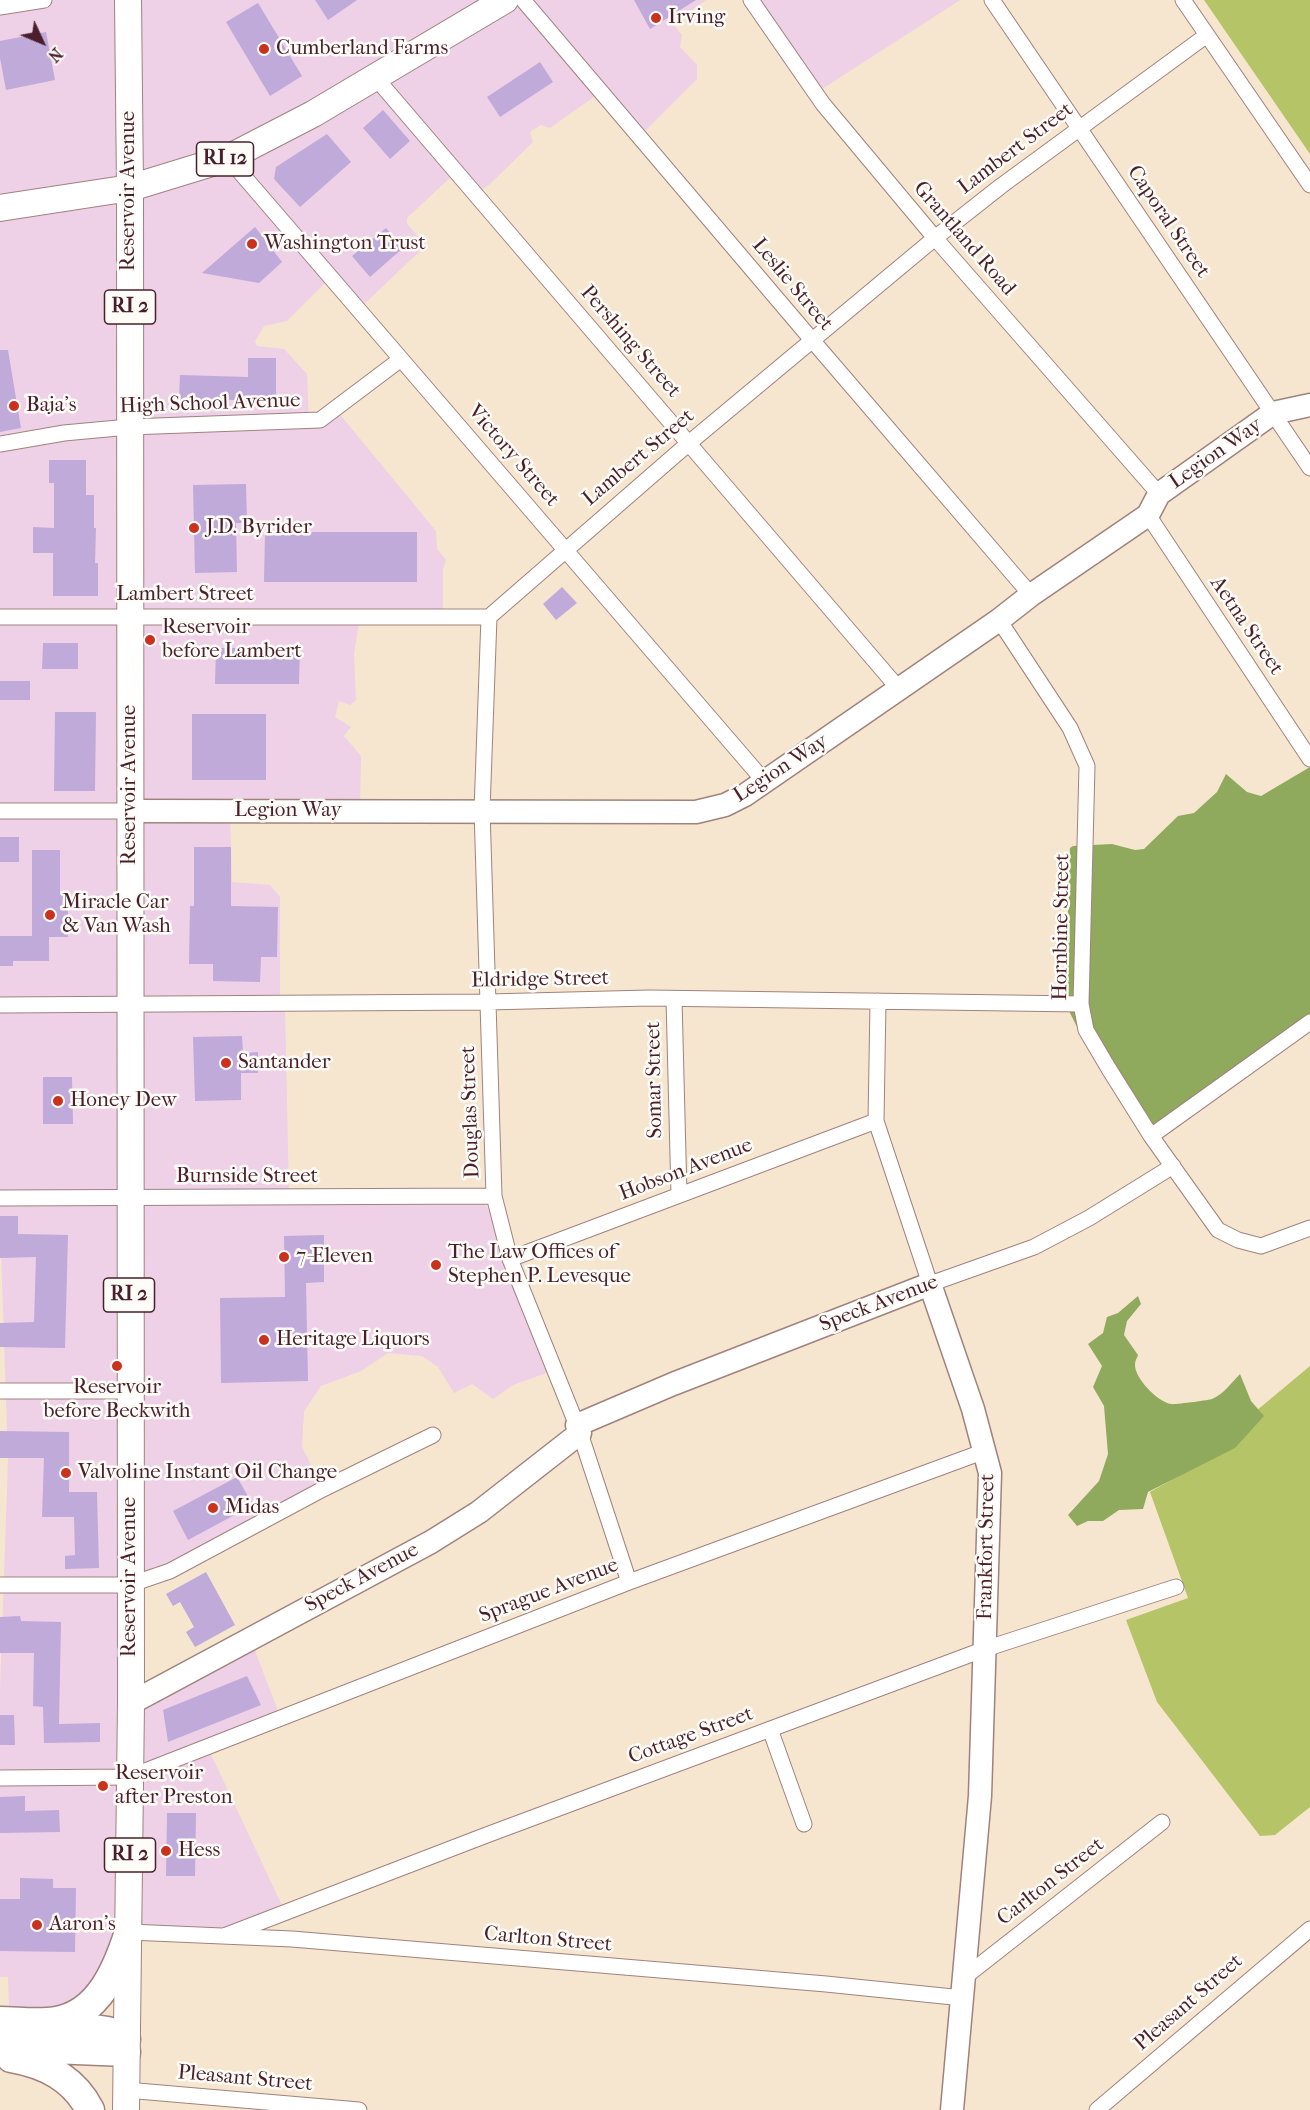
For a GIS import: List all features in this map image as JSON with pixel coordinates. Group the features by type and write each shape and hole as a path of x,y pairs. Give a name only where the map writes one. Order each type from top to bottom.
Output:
{"highway":[{"path":"43,2022 71,2017 85,2009 97,1998 115,1971 129,1932"},
{"path":"0,2021 43,2022 99,2029 126,2046"},
{"path":"0,2047 126,2046"},
{"path":"0,2056 37,2064 58,2074 77,2089 90,2110"}],"main road":[{"name":"Reservoir Avenue","path":"126,2100 130,1777 128,0"},
{"name":"RI 12","path":"0,208 130,188 228,158 313,114 505,0"}],"street":[{"path":"0,7 44,0"},
{"name":"Leslie Street","path":"523,0 1031,595"},
{"name":"Grantland Road","path":"751,0 823,104 934,238 1159,494"},
{"name":"Caporal Street","path":"992,0 1310,468"},
{"path":"1183,0 1310,185"},
{"name":"Lambert Street","path":"0,617 489,617 689,443 934,238 1207,35"},
{"name":"Pershing Street","path":"375,77 899,689"},
{"name":"Victory Street","path":"228,158 765,782"},
{"name":"High School Avenue","path":"0,444 63,433 129,427 320,420 401,359"},
{"name":"Legion Way","path":"0,811 696,812 725,805 765,782 999,620 1031,595 1148,516 1159,494 1273,413 1310,405"},
{"name":"Aetna Street","path":"1148,516 1310,759"},
{"name":"Douglas Street","path":"489,617 482,810 494,1196 510,1259 578,1429 629,1582"},
{"name":"Hornbine Street","path":"999,620 1070,728 1088,766 1081,1004 1086,1030 1151,1136 1218,1230 1238,1240 1261,1246 1310,1228"},
{"name":"Eldridge Street","path":"0,1005 674,999 1081,1004"},
{"name":"Somar Street","path":"674,999 679,1195"},
{"name":"Frankfort Street","path":"878,1001 876,1121 973,1409 990,1473 980,1796 952,2110"},
{"path":"1151,1136 1310,1022"},
{"name":"Hobson Avenue","path":"510,1259 876,1121"},
{"name":"Speck Avenue","path":"130,1703 431,1542 479,1512 578,1429 684,1380 930,1284 1034,1247 1089,1218 1173,1166"},
{"name":"Burnside Street","path":"0,1198 494,1196"},
{"path":"0,1391 129,1391"},
{"path":"0,1585 129,1585 170,1571 323,1489 433,1435"},
{"name":"Sprague Avenue","path":"130,1777 629,1582 985,1451"},
{"name":"Cottage Street","path":"224,1936 985,1649 1176,1587"},
{"path":"770,1729 804,1824"},
{"path":"0,1779 130,1777"},
{"name":"Carlton Street","path":"129,1932 291,1939 814,1983 964,1987 1162,1822"},
{"name":"Pleasant Street","path":"1097,2110 1310,1929"},
{"name":"Pleasant Street","path":"126,2100 359,2110"}],"shaded area":[{"path":"16,0 706,0 673,24 682,35 680,47 697,65 697,79 639,137 598,94 550,128 541,125 530,132 533,142 490,184 475,194 454,174 407,218 407,224 424,243 422,249 359,309 329,279 287,321 264,326 255,341 257,346 284,349 307,374 309,422 338,412 436,531 437,549 446,560 443,569 443,615 359,622 354,654 356,700 350,705 339,701 335,717 351,727 344,736 361,756 360,809 230,817 232,882 270,885 280,897 280,999 285,1006 289,1196 482,1197 508,1250 549,1372 513,1385 493,1399 472,1384 454,1393 438,1367 422,1356 388,1353 361,1371 321,1386 304,1411 302,1447 323,1489 137,1591 140,1710 254,1648 281,1719 209,1750 286,1914 243,1932 114,1933 111,1938 110,1959 93,1992 61,2014 9,2007 8,1977 0,1977 0,1691 8,1460 0,1220 0,12"},
{"path":"750,0 960,0 816,93"}],"green space":[{"path":"1204,0 1310,0 1310,154"},
{"path":"1310,767 1310,1014 1154,1127 1083,1039 1065,1003 1070,848 1112,844 1135,850 1144,849 1178,816 1194,813 1217,792 1226,774 1247,792 1261,796"},
{"path":"1138,1296 1141,1304 1127,1321 1124,1335 1138,1355 1135,1364 1138,1376 1154,1394 1171,1404 1210,1400 1224,1391 1240,1374 1251,1401 1264,1416 1235,1448 1148,1492 1143,1509 1119,1510 1103,1521 1088,1521 1077,1526 1068,1515 1099,1481 1108,1454 1104,1406 1093,1387 1102,1366 1088,1344 1103,1333 1107,1317 1118,1313"},
{"path":"1310,1366 1310,1807 1275,1835 1260,1836 1157,1702 1126,1620 1188,1598 1150,1492 1177,1477"}],"building":[{"path":"315,0 357,0 328,20"},
{"name":"Irving","path":"634,0 696,0 650,29"},
{"name":"Cumberland Farms","path":"258,3 302,76 270,96 226,22"},
{"path":"46,32 55,80 6,90 0,58 0,41"},
{"path":"540,62 553,82 500,117 487,97"},
{"path":"383,110 410,141 390,159 363,128"},
{"path":"327,134 351,162 300,207 274,179 276,167"},
{"name":"Washington Trust","path":"255,227 282,262 259,283 202,273"},
{"path":"386,228 403,248 370,277 352,256"},
{"path":"0,350 8,350 21,428 0,432"},
{"path":"248,358 276,358 276,400 179,400 180,375 248,377"},
{"path":"49,460 86,460 86,495 94,495 98,596 53,596 53,553 33,553 33,527 54,528 54,483 49,483"},
{"path":"246,484 247,523 236,523 237,572 195,573 193,485"},
{"path":"265,532 417,532 417,582 264,582"},
{"path":"562,587 577,603 556,620 543,604"},
{"path":"43,643 78,643 78,669 42,669"},
{"path":"216,648 300,648 299,684 215,684"},
{"path":"0,681 30,681 30,700 0,700"},
{"path":"55,712 96,712 95,791 54,791"},
{"path":"192,714 266,714 266,780 192,780"},
{"path":"0,837 19,837 19,862 0,862"},
{"path":"194,847 231,847 231,906 278,907 277,957 261,957 260,982 213,981 213,964 189,964 190,906 194,906"},
{"name":"Miracle Car & Van Wash","path":"32,850 60,850 60,894 68,894 68,937 49,937 49,961 13,961 13,966 0,966 0,936 32,936"},
{"name":"Santander","path":"242,1036 243,1053 258,1052 258,1073 241,1073 241,1100 195,1101 193,1037"},
{"name":"Honey Dew","path":"43,1077 72,1077 73,1124 43,1124"},
{"path":"0,1216 18,1216 18,1234 68,1235 65,1348 0,1347 0,1323 34,1322 36,1257 0,1258"},
{"name":"Heritage Liquors","path":"324,1235 324,1282 306,1283 308,1381 221,1383 220,1298 285,1297 284,1236"},
{"path":"0,1431 69,1432 69,1492 97,1492 99,1568 65,1569 65,1556 75,1555 74,1517 42,1517 44,1458 0,1458"},
{"name":"Midas","path":"237,1477 253,1505 188,1540 173,1511"},
{"path":"206,1572 235,1625 195,1647 186,1632 194,1627 180,1602 173,1606 166,1594"},
{"path":"20,1616 21,1621 61,1622 59,1724 100,1723 100,1742 44,1743 43,1707 33,1706 34,1653 0,1653 0,1617"},
{"path":"247,1676 261,1705 168,1742 163,1710"},
{"path":"0,1715 14,1715 15,1745 0,1745"},
{"path":"25,1796 25,1811 59,1810 60,1832 0,1833 0,1797"},
{"path":"167,1813 196,1813 195,1876 166,1876"},
{"name":"Aaron's","path":"20,1878 53,1879 53,1888 76,1888 75,1952 0,1951 0,1899 20,1899"}],"place":[{"name":"Irving","path":"656,18"},
{"name":"Cumberland Farms","path":"264,49"},
{"name":"Washington Trust","path":"252,244"},
{"name":"Baja's","path":"14,406"},
{"name":"J.D. Byrider","path":"194,528"},
{"name":"Reservoir before Lambert","path":"150,640"},
{"name":"Miracle Car & Van Wash","path":"50,915"},
{"name":"Santander","path":"226,1063"},
{"name":"Honey Dew","path":"58,1101"},
{"name":"7-Eleven","path":"284,1257"},
{"name":"The Law Offices of Stephen P. Levesque","path":"436,1265"},
{"name":"Heritage Liquors","path":"264,1340"},
{"name":"Reservoir before Beckwith","path":"117,1366"},
{"name":"Valvoline Instant Oil Change","path":"66,1473"},
{"name":"Midas","path":"213,1508"},
{"name":"Reservoir after Preston","path":"103,1786"},
{"name":"Hess","path":"166,1851"},
{"name":"Aaron's","path":"37,1925"}]}
